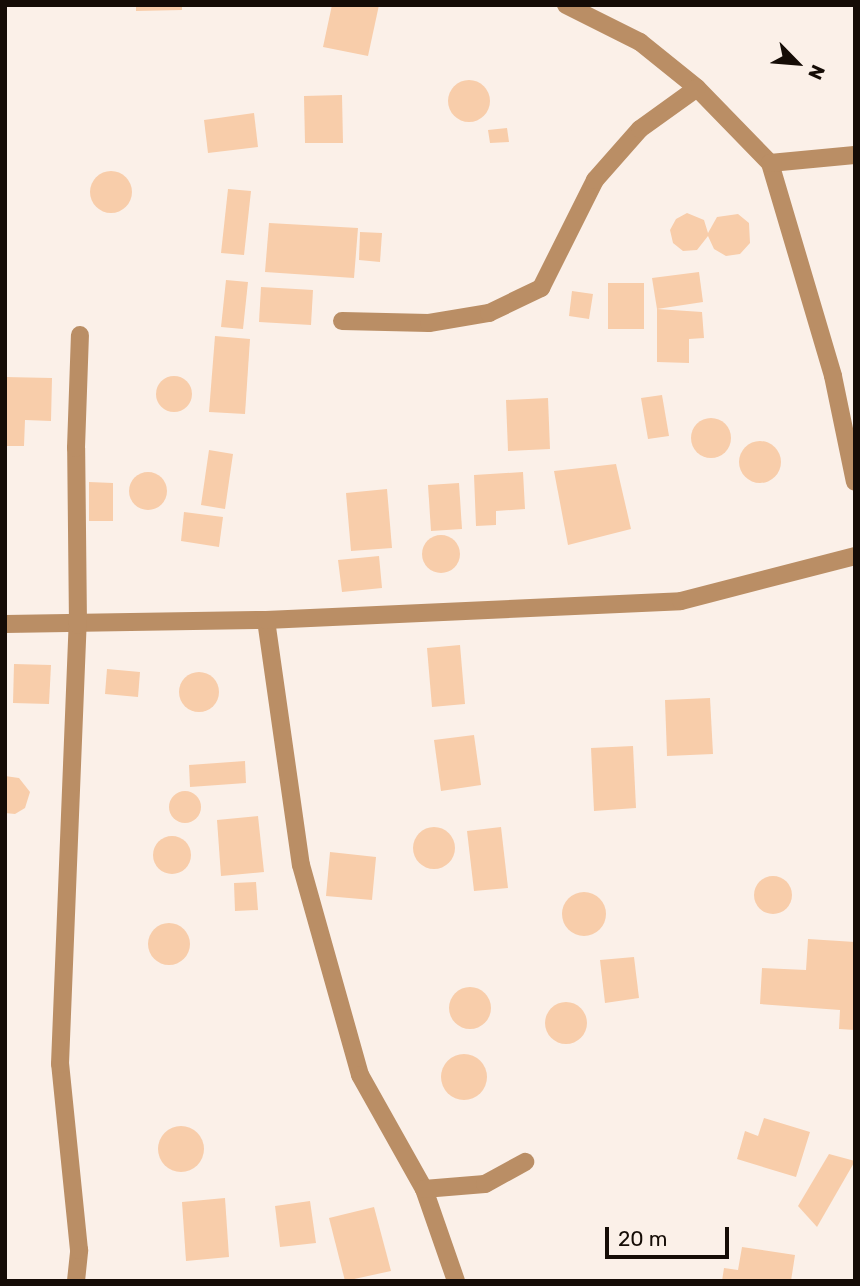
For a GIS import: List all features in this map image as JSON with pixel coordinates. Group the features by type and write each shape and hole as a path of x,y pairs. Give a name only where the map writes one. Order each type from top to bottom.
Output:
{"street":[{"path":"574,6 640,42 697,88 770,163 833,376 855,482"},
{"path":"342,321 441,321 489,313 541,288 595,180 640,129 697,88"},
{"path":"770,163 855,155"},
{"path":"76,1281 79,1250 60,1064 78,625 76,448 80,335"},
{"path":"5,624 78,625 266,620 681,601 855,556"},
{"path":"266,620 301,865 360,1075 424,1189 456,1281"},
{"path":"424,1189 485,1184 525,1162"}],"building":[{"path":"136,5 182,5 182,10 136,11"},
{"path":"332,5 379,5 368,56 323,47"},
{"path":"469,80 484,86 490,101 484,116 469,122 454,116 448,101 454,86"},
{"path":"342,95 343,143 305,143 304,96"},
{"path":"254,113 258,147 208,153 204,120"},
{"path":"507,128 509,142 490,143 488,130"},
{"path":"111,171 126,177 132,192 126,207 111,213 96,207 90,192 96,177"},
{"path":"228,189 251,191 244,255 221,253"},
{"path":"687,213 704,220 708,233 717,217 738,214 749,223 750,243 740,254 726,256 714,249 708,236 697,250 683,251 673,243 670,230 676,219"},
{"path":"269,223 358,228 354,278 265,272"},
{"path":"360,232 382,233 380,262 359,260"},
{"path":"699,272 703,302 657,309 652,278"},
{"path":"226,280 248,282 243,329 221,327"},
{"path":"608,283 644,283 644,329 608,329"},
{"path":"261,287 313,290 311,325 259,322"},
{"path":"572,291 593,294 589,319 569,316"},
{"path":"657,309 702,312 704,338 689,339 689,363 657,362"},
{"path":"215,336 250,339 245,414 209,412"},
{"path":"174,376 187,381 192,394 187,407 174,412 161,407 156,394 161,381"},
{"path":"5,377 52,378 51,421 25,420 24,446 5,446"},
{"path":"662,395 669,436 648,439 641,398"},
{"path":"548,398 550,449 508,451 506,400"},
{"path":"711,418 719,419 725,424 730,430 730,446 725,452 719,457 711,458 703,457 697,452 692,446 691,438 692,430 697,424 703,419"},
{"path":"760,441 775,447 781,462 775,477 760,483 745,477 739,462 745,447"},
{"path":"209,450 233,454 225,509 201,505"},
{"path":"616,464 631,529 568,545 554,471"},
{"path":"148,472 161,478 167,491 161,504 148,510 135,504 129,491 135,478"},
{"path":"523,472 525,509 496,511 496,525 476,526 474,475"},
{"path":"89,482 113,483 113,521 89,521"},
{"path":"459,483 462,529 431,531 428,485"},
{"path":"387,489 392,548 351,551 346,493"},
{"path":"184,512 223,517 219,547 181,541"},
{"path":"441,535 454,541 460,554 454,567 441,573 428,567 422,554 428,541"},
{"path":"379,556 382,588 342,592 338,560"},
{"path":"460,645 465,704 432,707 427,648"},
{"path":"14,664 51,665 49,704 13,703"},
{"path":"107,669 140,672 138,697 105,694"},
{"path":"199,672 207,673 213,678 218,684 218,700 213,706 207,711 199,712 191,711 185,706 180,700 179,692 180,684 185,678 191,673"},
{"path":"710,698 713,754 667,756 665,700"},
{"path":"474,735 481,785 441,791 434,740"},
{"path":"633,746 636,808 594,811 591,748"},
{"path":"245,761 246,783 190,787 189,765"},
{"path":"5,776 19,778 30,792 25,808 15,814 5,813"},
{"path":"185,791 197,795 201,807 197,819 185,823 173,819 169,807 173,795"},
{"path":"258,816 264,872 221,876 217,820"},
{"path":"434,827 449,833 455,848 449,863 434,869 419,863 413,848 419,833"},
{"path":"501,827 508,888 474,891 467,831"},
{"path":"172,836 185,842 191,855 185,868 172,874 159,868 153,855 159,842"},
{"path":"330,852 376,857 372,900 326,896"},
{"path":"773,876 786,882 792,895 786,908 773,914 760,908 754,895 760,882"},
{"path":"256,882 258,910 235,911 234,883"},
{"path":"584,892 599,899 606,914 599,929 584,936 569,929 562,914 569,899"},
{"path":"169,923 184,929 190,944 184,959 169,965 154,959 148,944 154,929"},
{"path":"808,939 855,942 855,1030 839,1029 840,1010 760,1004 762,968 806,970"},
{"path":"634,957 639,998 605,1003 600,960"},
{"path":"470,987 485,993 491,1008 485,1023 470,1029 455,1023 449,1008 455,993"},
{"path":"566,1002 581,1008 587,1023 581,1038 566,1044 551,1038 545,1023 551,1008"},
{"path":"464,1054 480,1061 487,1077 480,1093 464,1100 448,1093 441,1077 448,1061"},
{"path":"764,1118 810,1132 796,1177 737,1159 745,1131 758,1136"},
{"path":"181,1126 197,1133 204,1149 197,1165 181,1172 165,1165 158,1149 165,1133"},
{"path":"829,1154 855,1161 817,1227 798,1206"},
{"path":"225,1198 229,1257 186,1261 182,1202"},
{"path":"310,1201 316,1243 280,1247 275,1206"},
{"path":"374,1207 391,1271 345,1281 329,1218"},
{"path":"742,1247 795,1255 791,1281 722,1281 724,1268 738,1270"}]}
